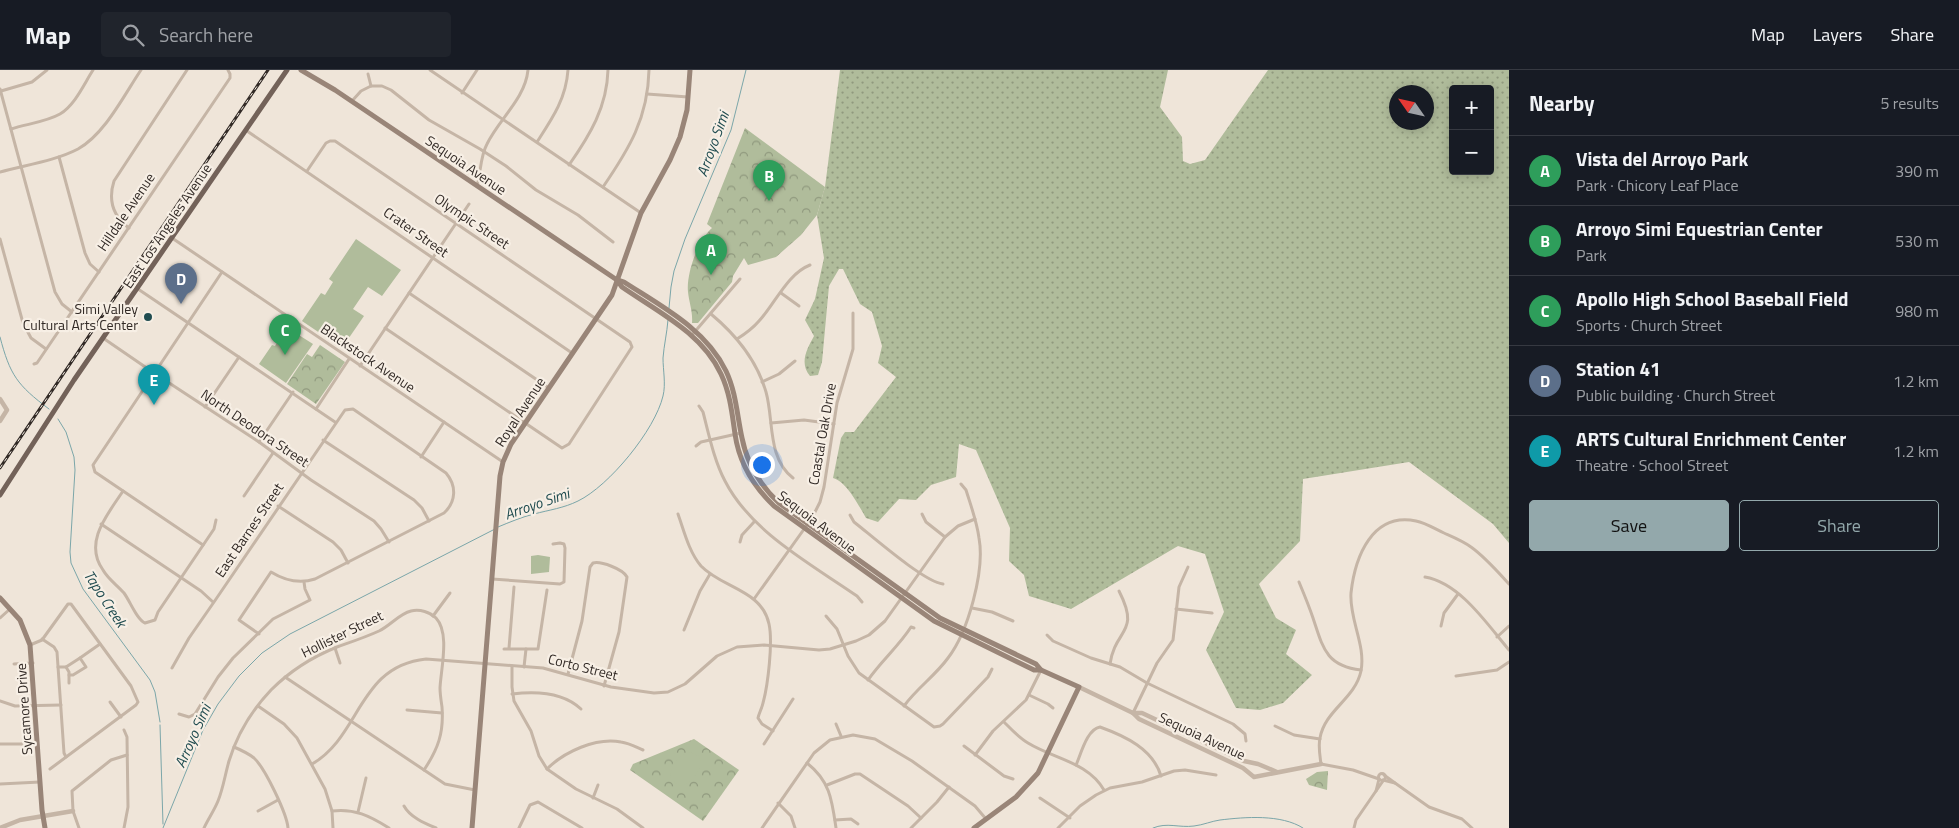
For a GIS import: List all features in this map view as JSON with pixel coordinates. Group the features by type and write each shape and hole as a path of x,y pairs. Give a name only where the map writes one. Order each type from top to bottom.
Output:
{"main road":[{"name":"East Los Angeles Avenue","path":"0,496 103,338 247,131 287,70"},
{"name":"Sequoia Avenue","path":"301,70 352,101 617,280 624,282 683,322 694,333 721,374 730,401 742,458 756,486 774,506 902,595 934,621 962,633 1034,670 1041,670 1079,688"},
{"name":"Royal Avenue","path":"472,828 500,476 503,462 511,444 612,295 641,213 675,150 684,124 689,97 690,70"},
{"name":"Sequoia Avenue","path":"617,280 622,287 683,329 694,333"},
{"name":"Sycamore Drive","path":"0,598 11,608 23,626 30,645 42,817 45,828"},
{"path":"974,828 1024,789 1038,773 1079,688"}],"street":[{"path":"47,70 32,82 0,90 55,292 62,304 72,312"},
{"path":"11,129 54,117 61,113 72,103 93,70"},
{"path":"0,172 59,156 80,148 98,133 141,70"},
{"path":"129,228 120,220 113,208 111,194 114,181 187,70"},
{"name":"Hilldale Avenue","path":"34,364 37,363 46,350 230,78 228,70"},
{"path":"430,70 641,213"},
{"path":"462,93 477,70"},
{"path":"477,186 484,151 523,89 528,70"},
{"path":"537,142 560,106 566,89 568,70"},
{"path":"569,165 587,138 601,111 608,70"},
{"path":"603,188 623,158 642,118 649,70"},
{"path":"368,74 371,86"},
{"path":"352,101 361,91 371,86 382,86 391,90 429,120 484,151 536,190 578,215 613,242"},
{"path":"647,94 689,97"},
{"name":"Crater Street","path":"247,131 572,353"},
{"name":"Olympic Street","path":"307,171 326,143 335,141 632,344 632,348 566,446 562,448 525,423"},
{"path":"59,156 85,253 90,264 99,272"},
{"path":"360,366 469,204"},
{"name":"Blackstock Avenue","path":"172,238 503,462"},
{"path":"0,239 23,323 31,338 46,350"},
{"path":"737,339 759,321 793,278 810,265"},
{"path":"203,545 95,472 94,464 222,272"},
{"path":"694,333 740,279"},
{"path":"138,289 336,422"},
{"path":"409,293 549,388"},
{"path":"781,293 799,306"},
{"name":"Coastal Oak Drive","path":"754,599 816,511 823,494 838,396 853,349 853,313"},
{"path":"711,314 737,339 762,382 768,400 775,449 786,470 793,478"},
{"path":"385,328 525,423"},
{"name":"North Deodora Street","path":"103,338 374,521 389,542"},
{"path":"206,407 239,357"},
{"path":"316,409 349,359"},
{"path":"762,382 779,374 795,361"},
{"path":"259,442 292,392"},
{"path":"0,399 7,410 0,421"},
{"path":"699,406 703,412 717,464 737,502 754,522 857,596 862,602"},
{"name":"East Barnes Street","path":"172,668 278,506 343,412 353,409 421,457"},
{"path":"771,423 804,420 834,424"},
{"path":"259,634 239,620 272,572 281,578 304,582 321,577 444,513 453,499 454,490 451,480 446,473 421,457 444,422"},
{"path":"696,446 701,442 738,433"},
{"path":"323,440 414,500 422,508 430,521"},
{"path":"244,496 273,453"},
{"path":"904,706 919,687 950,656 972,608 980,555 979,538 966,490 961,484"},
{"path":"123,491 101,524 96,543 99,564 105,574 124,593 139,619 147,623 154,620 214,529 216,520"},
{"path":"278,506 333,542 341,550 348,563"},
{"path":"678,514 694,556 702,566 710,574 754,599 767,616 770,646 765,693 758,718 762,724 772,731"},
{"path":"850,514 854,522 918,572 936,584 943,584"},
{"path":"922,514 926,522 945,537"},
{"name":"Corto Street","path":"312,764 329,753 376,684 391,670 414,660 442,660 543,668 604,686 654,693 668,692 685,684 709,662 726,651 748,645 820,650 844,645 863,638 876,630 885,621 918,572 945,537 958,526 975,520"},
{"path":"1321,764 1320,739 1328,718 1353,690 1361,670 1362,660 1352,608 1352,590 1360,554 1373,533 1388,524 1409,520 1427,525 1470,546 1509,584"},
{"path":"740,542 742,535 754,522"},
{"path":"101,524 214,602"},
{"path":"492,579 560,584 564,582 564,544 554,544"},
{"path":"568,674 582,621 590,567 593,563 598,562 626,574 619,632 604,686"},
{"path":"1133,712 1147,683 1173,640 1179,587 1188,568"},
{"path":"684,630 700,591 710,574"},
{"path":"1425,577 1440,580 1458,594 1509,650"},
{"path":"179,714 189,717 195,714 218,677 273,619 310,600 304,582"},
{"path":"1299,582 1321,645 1326,654 1339,665 1361,670"},
{"path":"509,648 514,587"},
{"path":"504,649 538,649 547,590"},
{"path":"1110,664 1113,651 1124,632 1129,617 1126,605 1119,591"},
{"path":"424,770 439,745 442,713 440,690 443,632 440,623 433,616 450,593"},
{"path":"1441,626 1445,610 1458,594"},
{"path":"30,645 42,639 68,604 71,604 131,686 138,702 136,706 50,769"},
{"path":"0,618 11,608"},
{"path":"972,608 992,612 1013,621"},
{"path":"1176,609 1212,613"},
{"name":"Hollister Street","path":"204,828 218,801 234,747 244,726 258,706 285,677 309,661 335,648 379,631 409,612 421,611 433,616"},
{"path":"826,616 837,629 852,665 868,680 932,726 940,726 988,677 992,669"},
{"path":"1497,637 1509,626"},
{"path":"868,680 882,660 902,642 912,627 914,628"},
{"path":"1046,635 1091,658 1130,672 1147,683 1233,724 1245,734 1246,741"},
{"path":"42,639 56,649 64,753 66,757"},
{"path":"58,668 66,668 100,644"},
{"path":"335,648 340,663"},
{"path":"524,667 526,649"},
{"path":"69,675 73,675 86,667 80,658"},
{"path":"1456,676 1497,670 1509,662"},
{"path":"14,664 32,663"},
{"path":"512,666 512,694 517,709 531,731 539,756 547,769 576,789 617,809 643,828"},
{"path":"66,668 69,675 69,683"},
{"path":"974,755 993,731 1029,695 1041,670"},
{"path":"285,677 445,784 476,790"},
{"name":"Sequoia Avenue","path":"1079,688 1133,712 1142,713 1244,761 1258,764 1277,772"},
{"path":"512,694 552,695 574,703 581,709"},
{"path":"1029,695 1053,708"},
{"path":"764,744 793,699"},
{"path":"0,701 16,706 60,705"},
{"path":"110,702 121,717"},
{"path":"258,706 291,730 312,764 325,789 332,811 333,828"},
{"path":"407,710 442,713"},
{"name":"Sequoia Avenue","path":"1133,712 1140,719 1243,768 1254,777 1261,775"},
{"path":"1004,722 1022,740 1093,775 1104,790"},
{"path":"836,724 841,736"},
{"path":"1275,726 1300,736 1320,739"},
{"path":"1076,765 1091,732 1100,727 1145,750 1156,763 1161,776"},
{"path":"124,730 127,737 128,807 124,828"},
{"path":"762,828 807,763 822,746 841,736 859,735 875,739 949,786 975,806 986,819"},
{"path":"547,769 557,759 569,752 606,742 622,742 643,750"},
{"path":"0,744 38,744"},
{"path":"964,746 1004,776 1013,778"},
{"path":"234,747 248,753 258,762 285,814 288,828"},
{"path":"79,828 73,811 71,793 74,788 112,760 127,755"},
{"path":"807,763 820,774 827,785 836,828"},
{"path":"1262,766 1261,775 1321,764 1383,775 1429,807 1462,819 1472,828"},
{"path":"1058,828 1080,806 1104,790 1185,770 1216,775"},
{"path":"1367,773 1381,780 1395,783"},
{"path":"827,785 855,774 860,774 908,806 921,818"},
{"path":"1354,828 1356,820 1376,791 1383,775"},
{"path":"358,812 366,778"},
{"path":"0,784 40,782"},
{"path":"593,798 598,785"},
{"path":"911,828 938,802 949,786"},
{"path":"1040,798 1070,818"},
{"path":"258,811 278,800"},
{"path":"519,828 530,805 538,802 582,828"},
{"path":"778,803 791,816 795,828"},
{"path":"404,806 407,812 436,828"},
{"path":"0,828 20,820 73,811"},
{"path":"332,811 358,812 373,818 389,828"},
{"path":"835,820 851,819 858,824"}],"green space":[{"path":"840,70 1168,70 1160,107 1182,137 1183,161 1190,164 1205,160 1268,70 1509,70 1509,543 1493,524 1409,462 1303,479 1300,541 1259,584 1276,618 1296,630 1286,654 1312,675 1283,703 1260,710 1236,708 1206,650 1224,612 1205,554 1178,546 1071,609 1029,596 1024,575 1009,561 1010,528 976,450 959,444 956,477 931,485 916,500 899,499 878,522 866,518 848,489 833,478 841,438 845,432 854,432 896,377 878,363 882,346 872,312 860,304 843,269 839,269 829,286 822,362 818,375 810,376 807,371 805,356 814,336 805,320 815,299 824,258 817,215 825,187"},
{"path":"745,128 825,187 817,215 801,235 776,257 748,265 744,258 733,276 732,282 698,323 692,323 688,292 691,267 702,241 712,228 707,224"},
{"path":"356,239 401,270 382,296 368,287 353,309 364,316 342,348 302,321 321,293 325,295 333,282 329,279"},
{"path":"294,332 313,344 286,383 259,364 272,345 275,346 280,338 287,342"},
{"path":"320,345 345,362 316,404 287,384 307,354 312,357"},
{"path":"531,556 550,557 549,572 531,574"},
{"path":"694,739 739,770 703,821 630,770 633,764"},
{"path":"690,752 699,756 702,765 688,783 680,785 671,778 673,765 682,755"},
{"path":"1328,771 1327,790 1309,785 1306,779 1317,772"}],"waterway":[{"name":"Arroyo Simi","path":"669,308 674,271 685,239 731,130 746,70"},
{"name":"Arroyo Simi","path":"498,527 578,501 603,483 629,456 651,425 663,396 663,358 668,320"},
{"name":"Tapo Creek","path":"0,337 7,361 16,378 29,393 49,409"},
{"name":"Tapo Creek","path":"58,419 66,432 74,457 71,563 83,589 150,680 155,692 160,722"},
{"name":"Arroyo Simi","path":"163,828 203,730 218,704 239,676 262,653 290,634 495,529"},
{"name":"Tapo Creek","path":"160,725 163,824"},
{"path":"1153,828 1163,825 1194,826 1220,820 1251,818 1284,820 1303,828"}],"railway":[{"path":"0,468 268,70"}],"place":[{"name":"Arroyo Simi Equestrian Center","path":"769,201"},
{"name":"Vista del Arroyo Park","path":"711,275"},
{"name":"Station 41","path":"181,304"},
{"name":"Simi Valley Cultural Arts Center","path":"148,317"},
{"name":"Apollo High School Baseball Field","path":"285,355"},
{"name":"ARTS Cultural Enrichment Center","path":"154,405"}]}
